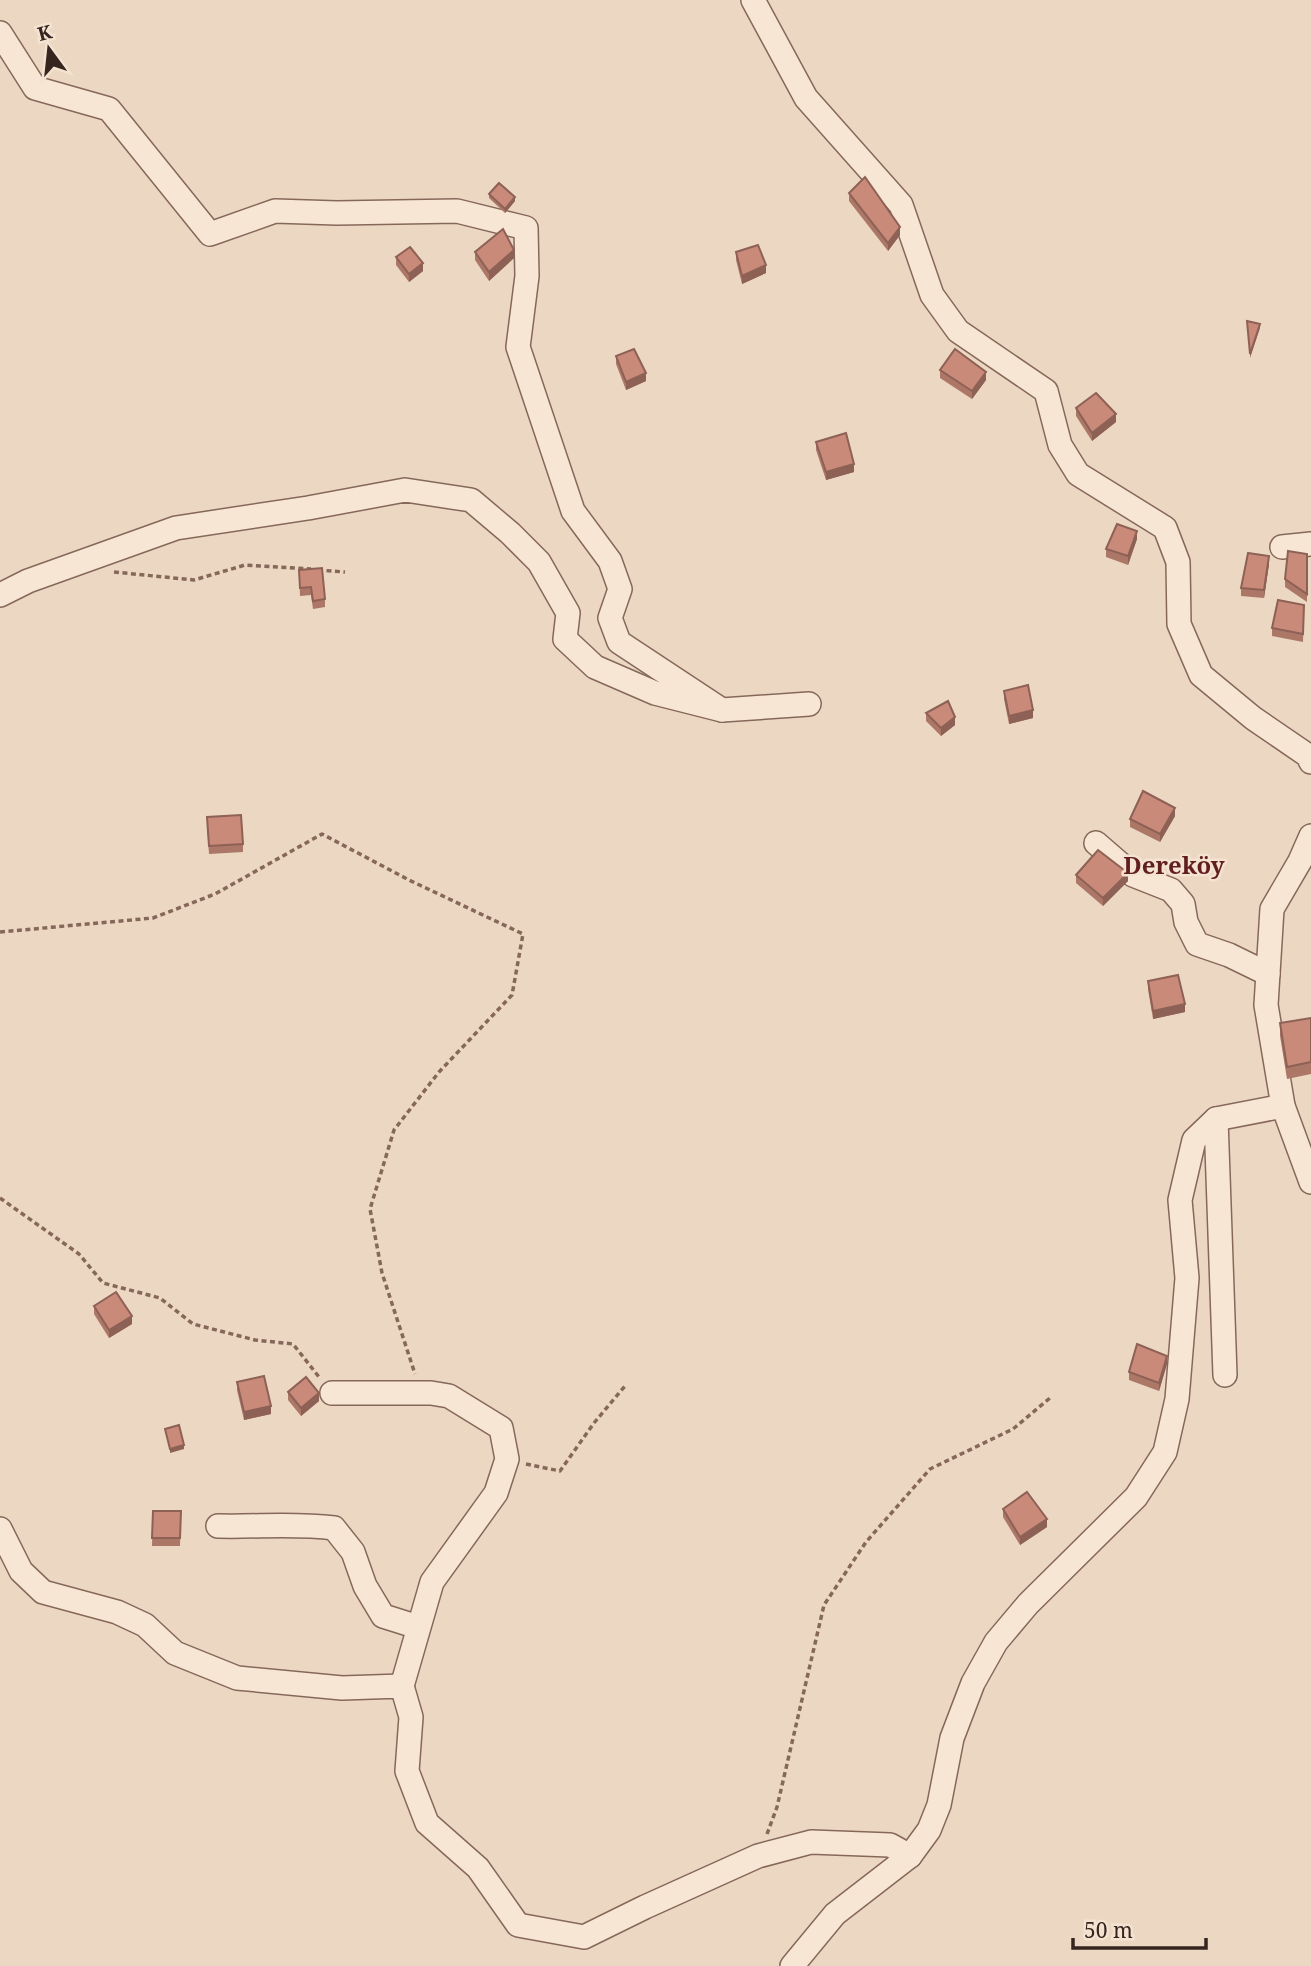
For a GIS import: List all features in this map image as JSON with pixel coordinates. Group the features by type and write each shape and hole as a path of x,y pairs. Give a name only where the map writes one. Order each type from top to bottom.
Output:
{"street":[{"path":"754,0 806,97 901,205 932,295 958,331 1046,391 1060,445 1078,474 1164,528 1178,562 1179,625 1201,675 1253,718 1307,755 1311,762"},
{"path":"0,33 35,88 109,109 210,234 275,211 457,211 526,228 527,276 517,347 573,510 610,561 620,589 610,618 620,642 722,710"},
{"path":"0,595 28,580 176,528 405,490 471,499 539,562 569,613 565,639 595,667 655,693 722,710 809,704"},
{"path":"1282,547 1311,544"},
{"path":"1311,836 1272,909 1266,1005 1283,1105 1311,1182"},
{"path":"1096,843 1133,875 1171,890 1183,904 1186,922 1198,944 1229,955 1268,974"},
{"path":"792,1966 835,1914 910,1856 929,1830 939,1805 952,1738 973,1683 996,1642 1028,1604 1136,1497 1165,1452 1177,1399 1187,1278 1180,1200 1194,1140 1216,1119 1283,1105"},
{"path":"1216,1119 1226,1376"},
{"path":"332,1393 421,1393 449,1396 501,1428 507,1460 496,1493 432,1582 402,1686 411,1717 407,1771 427,1823 478,1868 518,1925 584,1937 758,1856 811,1842 890,1845 910,1856"},
{"path":"218,1526 298,1524 334,1528 353,1552 365,1586 383,1616 418,1627"},
{"path":"0,1529 20,1571 43,1592 117,1612 145,1625 175,1653 237,1678 342,1688 402,1686"}],"path":[{"path":"106,571 194,580 245,565 345,572"},
{"path":"0,932 153,918 215,894 322,834 409,880 523,934 512,995 439,1072 394,1130 370,1209 382,1273 421,1393"},
{"path":"0,1198 79,1254 103,1283 160,1298 193,1324 255,1340 293,1344 332,1393"},
{"path":"507,1460 560,1471 593,1423 625,1386"},
{"path":"758,1856 777,1807 824,1605 866,1542 930,1469 1013,1429 1050,1398"}],"building":[{"path":"865,177 900,227 888,243 849,193"},
{"path":"499,183 515,197 505,209 489,194"},
{"path":"503,229 514,250 489,272 475,252"},
{"path":"758,245 766,265 742,276 736,252"},
{"path":"410,247 423,263 409,274 396,257"},
{"path":"1247,321 1260,324 1250,354"},
{"path":"634,349 646,373 626,382 616,356"},
{"path":"955,349 986,372 972,391 940,370"},
{"path":"1096,393 1116,414 1092,433 1076,408"},
{"path":"846,433 854,464 826,472 816,442"},
{"path":"1117,524 1137,531 1128,556 1106,549"},
{"path":"1288,551 1307,554 1307,594 1285,579"},
{"path":"1248,553 1269,556 1264,590 1241,588"},
{"path":"322,568 325,599 313,601 311,587 300,588 299,570"},
{"path":"1278,600 1304,605 1303,634 1272,628"},
{"path":"1028,685 1033,710 1009,716 1004,691"},
{"path":"948,701 955,717 941,728 926,713"},
{"path":"1143,791 1175,808 1160,834 1130,819"},
{"path":"241,815 243,844 209,846 207,817"},
{"path":"1098,850 1128,873 1103,898 1076,875"},
{"path":"1178,975 1185,1004 1153,1011 1148,981"},
{"path":"1311,1018 1311,1062 1287,1067 1280,1023"},
{"path":"116,1292 132,1316 109,1330 94,1306"},
{"path":"1137,1344 1167,1356 1159,1383 1129,1372"},
{"path":"264,1376 271,1406 244,1412 237,1382"},
{"path":"306,1377 319,1393 301,1408 288,1392"},
{"path":"179,1425 184,1445 170,1449 165,1429"},
{"path":"1027,1492 1047,1519 1020,1537 1003,1509"},
{"path":"153,1511 181,1511 180,1538 152,1538"}],"district":[{"name":"Dereköy","path":"1174,866"}]}
